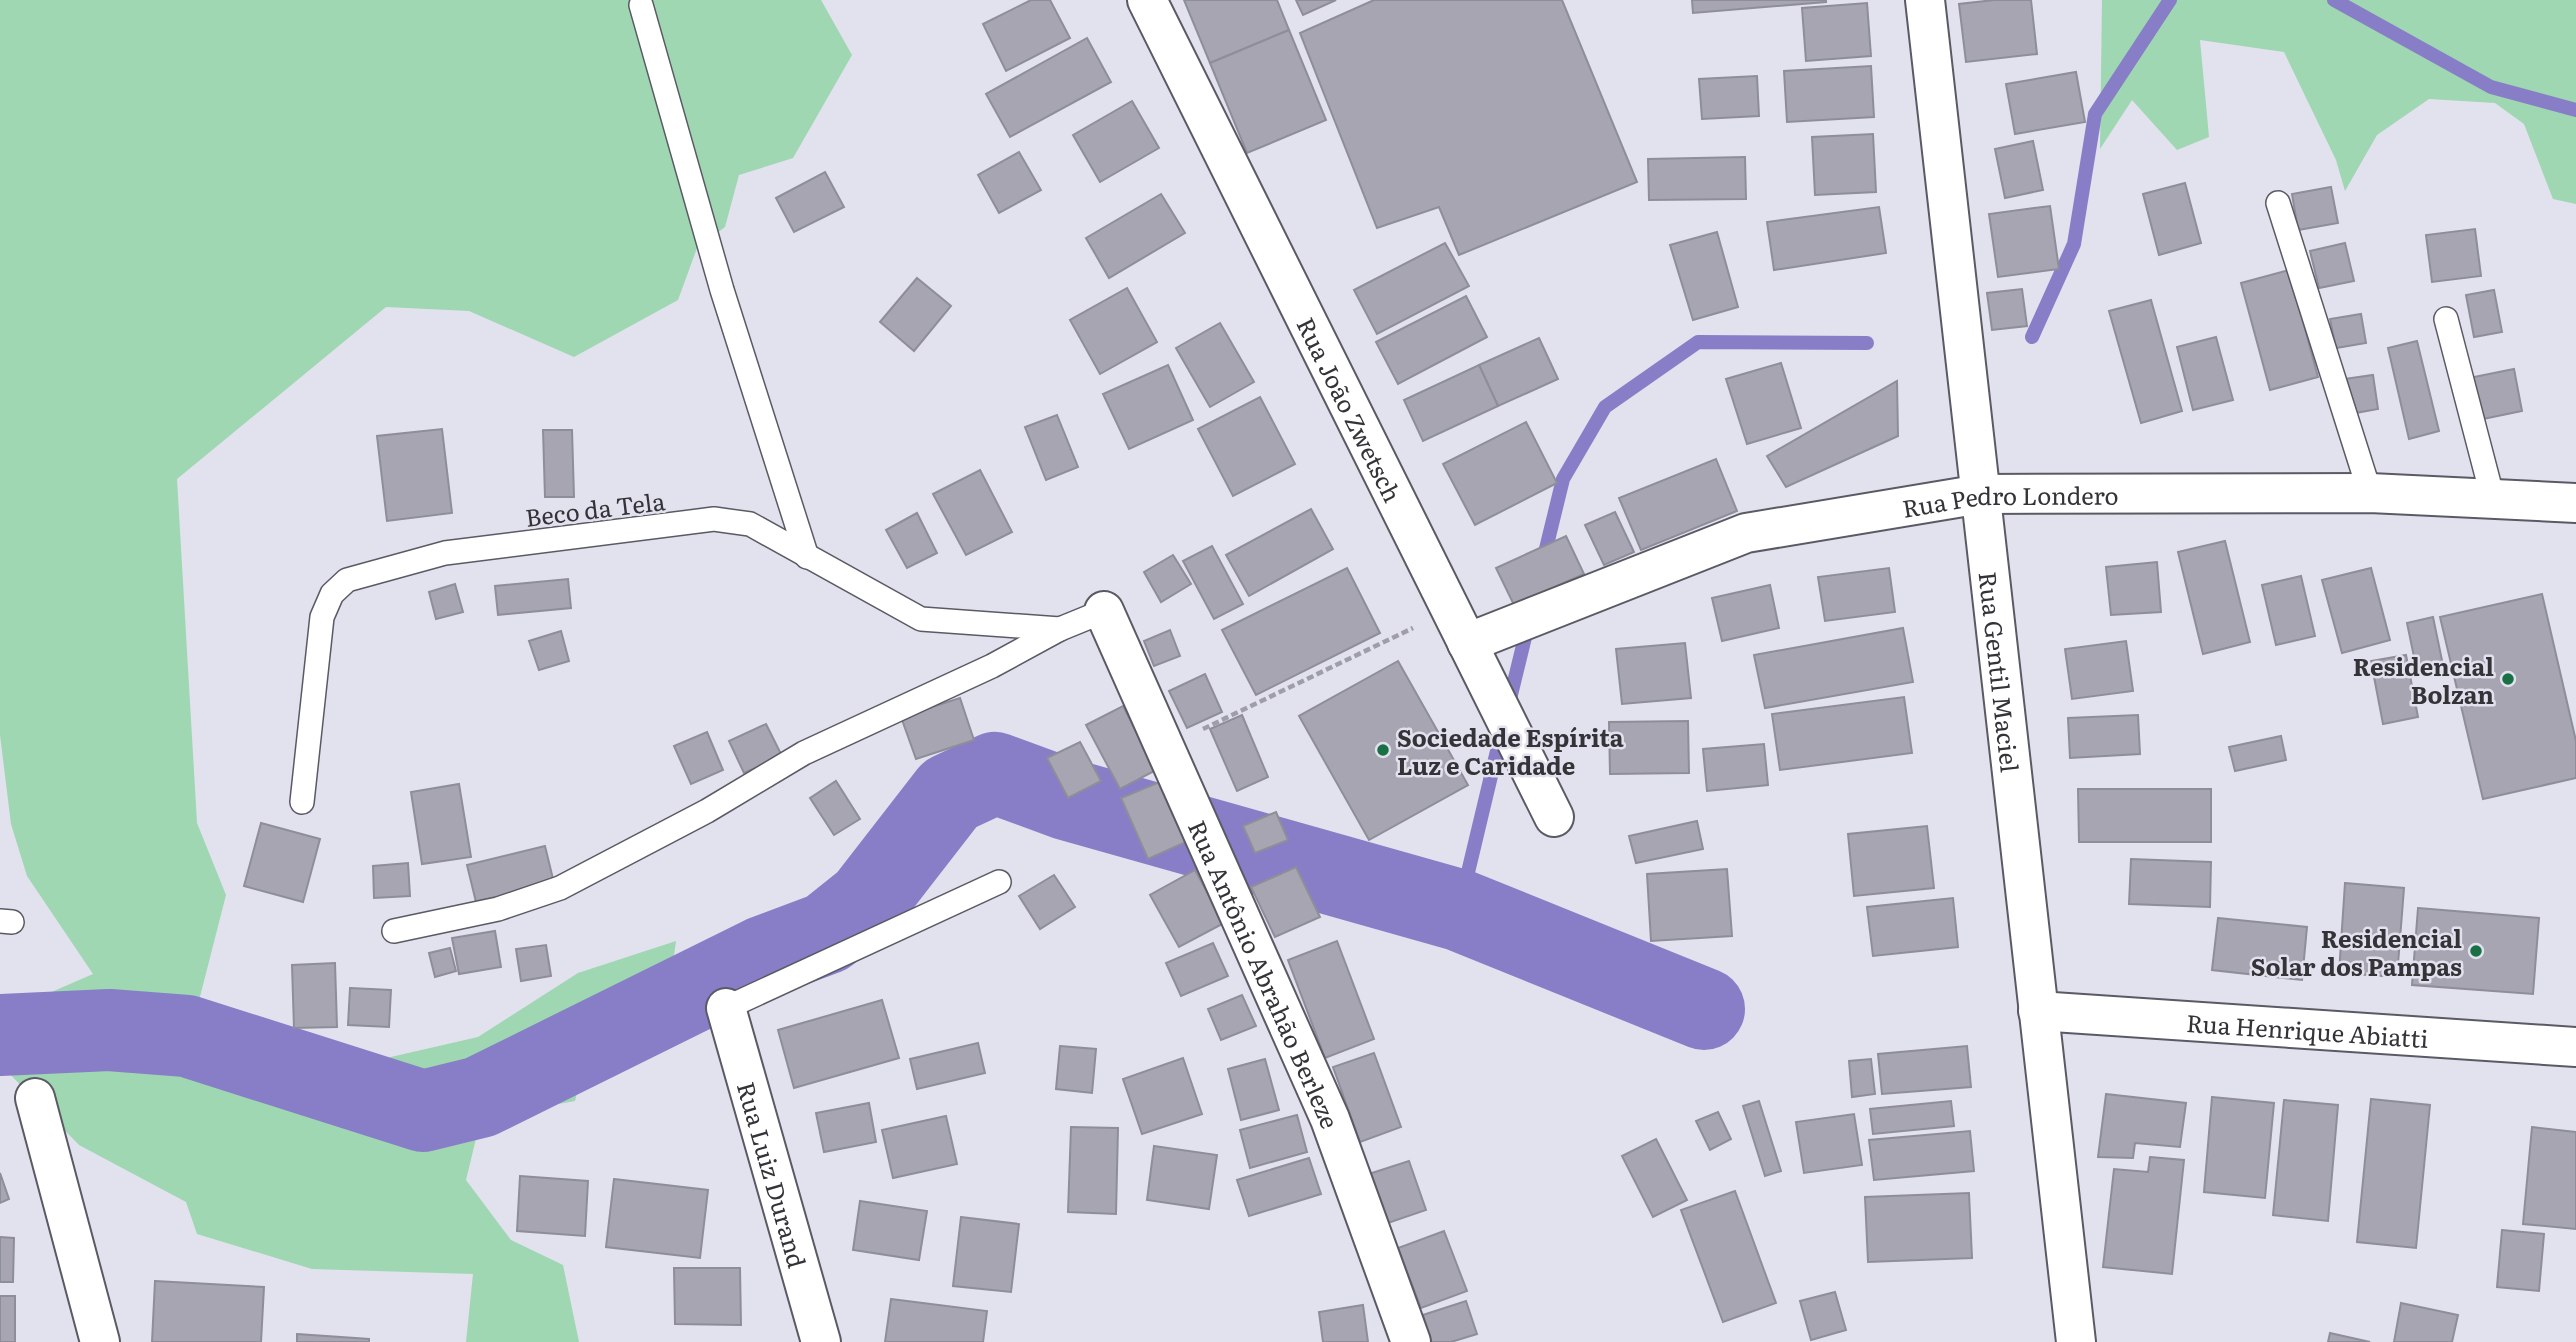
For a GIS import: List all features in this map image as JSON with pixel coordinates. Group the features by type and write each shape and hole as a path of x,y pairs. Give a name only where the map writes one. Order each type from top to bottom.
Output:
{"street":[{"name":"Rua João Zwetsch","path":"1147,0 1554,817"},
{"name":"Rua Gentil Maciel","path":"1925,0 2076,1342"},
{"name":"Rua Pedro Londero","path":"1468,643 1746,533 1981,494 2370,493 2576,503"},
{"name":"Rua Antônio Abrahão Berleze","path":"1104,611 1330,1119 1411,1342"},
{"name":"Rua Luiz Durand","path":"726,1008 821,1342"},
{"name":"Rua Henrique Abiatti","path":"2038,1012 2576,1047"},
{"path":"35,1098 100,1342"}],"lane":[{"path":"641,5 722,290 807,557"},
{"path":"2278,203 2370,493"},
{"path":"2446,320 2493,499"},
{"name":"Beco da Tela","path":"302,802 322,617 332,594 347,580 445,553 714,519 750,524 921,619 1060,629"},
{"name":"Beco da Tela","path":"394,931 498,909 560,888 707,811 804,753 992,666 1060,629 1104,611"},
{"path":"726,1008 999,882"}],"path":[{"path":"1164,747 1450,609"}],"green space":[{"path":"0,0 821,0 852,55 793,158 739,175 725,227 697,248 678,300 574,357 469,311 386,307 177,479 197,823 226,895 192,1028 356,1065 478,1037 578,973 676,941 671,977 588,1048 575,1101 481,1118 466,1180 511,1240 563,1265 579,1342 466,1342 473,1274 312,1269 197,1234 186,1202 79,1145 0,1064 0,998 40,997 93,974 27,876 11,824 0,735"},
{"path":"2102,0 2576,0 2576,204 2553,199 2524,124 2495,103 2429,99 2377,135 2345,191 2336,160 2284,52 2200,40 2209,137 2177,150 2132,100 2100,149"}],"building":[{"path":"1031,0 1050,0 1070,38 1006,71 983,24"},
{"path":"1184,0 1277,0 1289,30 1210,63"},
{"path":"1296,0 1336,0 1303,15"},
{"path":"1374,0 1562,0 1637,182 1459,255 1439,207 1377,228 1300,33"},
{"path":"1692,0 1826,0 1826,2 1693,13"},
{"path":"2031,0 2037,54 1966,62 1959,4"},
{"path":"1867,3 1871,56 1806,61 1802,8"},
{"path":"1289,30 1326,120 1247,153 1210,63"},
{"path":"1087,38 1111,82 1010,137 986,94"},
{"path":"1871,66 1874,117 1787,122 1784,71"},
{"path":"2076,72 2085,122 2015,134 2006,84"},
{"path":"1757,76 1759,116 1702,119 1699,79"},
{"path":"1132,101 1159,148 1100,182 1073,135"},
{"path":"1873,134 1876,192 1815,195 1812,137"},
{"path":"2033,141 2043,190 2005,198 1995,149"},
{"path":"1019,152 1041,190 999,213 978,175"},
{"path":"1745,157 1746,199 1649,200 1648,159"},
{"path":"825,172 844,207 794,232 776,198"},
{"path":"2185,183 2201,243 2159,255 2143,194"},
{"path":"2331,187 2338,223 2298,230 2292,194"},
{"path":"1161,194 1185,233 1109,278 1086,238"},
{"path":"2050,206 2059,269 1998,277 1989,214"},
{"path":"1879,207 1886,253 1774,270 1767,222"},
{"path":"2475,229 2481,276 2432,282 2426,235"},
{"path":"1717,232 1738,307 1693,320 1670,245"},
{"path":"1445,243 1469,286 1377,334 1354,290"},
{"path":"2345,243 2354,281 2319,288 2310,251"},
{"path":"2289,270 2318,377 2270,390 2241,283"},
{"path":"917,278 951,306 914,351 880,322"},
{"path":"1127,288 1157,342 1100,374 1070,320"},
{"path":"2022,289 2027,326 1992,330 1987,293"},
{"path":"2494,290 2502,332 2474,337 2466,295"},
{"path":"1466,296 1487,337 1398,384 1376,342"},
{"path":"2151,300 2182,411 2141,423 2109,311"},
{"path":"2361,314 2366,343 2336,348 2330,319"},
{"path":"1220,323 1254,382 1210,407 1176,348"},
{"path":"2216,337 2233,400 2193,410 2177,347"},
{"path":"1539,338 1558,379 1498,406 1479,365"},
{"path":"2417,341 2439,431 2409,439 2388,348"},
{"path":"1781,363 1801,428 1747,444 1726,379"},
{"path":"1168,365 1193,420 1129,449 1103,394"},
{"path":"1479,365 1498,406 1423,441 1404,400"},
{"path":"2514,369 2522,411 2478,420 2469,378"},
{"path":"2373,375 2378,409 2350,414 2344,379"},
{"path":"1897,381 1898,436 1786,487 1767,456"},
{"path":"1260,397 1295,464 1233,496 1198,429"},
{"path":"1057,415 1078,467 1046,480 1025,427"},
{"path":"1526,422 1557,483 1475,525 1443,464"},
{"path":"442,429 452,513 387,521 377,436"},
{"path":"543,430 572,430 574,497 545,497"},
{"path":"1716,459 1737,511 1641,550 1619,498"},
{"path":"980,470 1012,532 966,555 933,494"},
{"path":"1311,509 1333,549 1249,596 1226,555"},
{"path":"1615,512 1634,552 1604,565 1585,525"},
{"path":"917,513 937,553 907,568 886,530"},
{"path":"1566,536 1584,574 1514,605 1496,568"},
{"path":"2225,541 2250,642 2203,654 2178,552"},
{"path":"1212,546 1243,604 1214,619 1183,561"},
{"path":"1173,555 1191,584 1161,602 1144,572"},
{"path":"2157,562 2161,612 2111,615 2106,567"},
{"path":"1347,568 1380,633 1256,695 1222,630"},
{"path":"1889,568 1895,612 1825,621 1818,577"},
{"path":"2371,568 2390,640 2342,653 2322,580"},
{"path":"2301,576 2315,636 2276,645 2262,585"},
{"path":"568,579 571,608 498,615 495,586"},
{"path":"455,584 463,612 436,619 429,592"},
{"path":"1770,585 1779,628 1722,641 1712,598"},
{"name":"Residencial Bolzan","path":"2542,594 2576,741 2576,778 2483,799 2440,617"},
{"path":"2433,617 2444,670 2418,676 2407,623"},
{"path":"1903,628 1913,682 1765,708 1754,655"},
{"path":"1170,630 1180,656 1154,666 1144,641"},
{"path":"561,631 569,661 539,670 529,641"},
{"path":"2126,641 2133,691 2072,699 2065,649"},
{"path":"1685,643 1691,698 1622,704 1616,649"},
{"path":"2406,655 2418,717 2383,724 2371,661"},
{"name":"Sociedade Espírita Luz e Caridade","path":"1398,661 1468,785 1369,840 1299,716"},
{"path":"1205,674 1222,712 1187,728 1169,691"},
{"path":"1904,697 1912,753 1780,770 1772,714"},
{"path":"960,698 974,740 916,759 901,717"},
{"path":"1123,706 1156,770 1120,789 1086,725"},
{"path":"1242,715 1268,777 1237,791 1210,729"},
{"path":"2138,715 2140,754 2070,758 2068,718"},
{"path":"1688,721 1689,773 1610,774 1609,722"},
{"path":"766,724 782,756 744,773 729,741"},
{"path":"707,732 723,770 691,784 674,746"},
{"path":"2281,736 2286,760 2235,771 2229,747"},
{"path":"1080,742 1101,781 1068,798 1047,758"},
{"path":"1764,744 1768,785 1707,791 1703,749"},
{"path":"836,781 860,819 834,835 810,798"},
{"path":"1162,781 1188,841 1148,859 1121,798"},
{"path":"459,784 471,857 422,864 411,792"},
{"path":"2078,789 2211,789 2211,842 2079,842"},
{"path":"1276,812 1288,840 1255,853 1243,826"},
{"path":"1697,821 1703,849 1636,863 1629,836"},
{"path":"261,823 320,839 303,902 244,886"},
{"path":"1927,826 1934,888 1854,896 1848,834"},
{"path":"545,846 554,883 476,902 467,865"},
{"path":"2131,859 2211,862 2210,907 2129,904"},
{"path":"408,863 410,896 374,898 373,866"},
{"path":"1296,867 1320,917 1275,937 1251,887"},
{"path":"1727,869 1732,936 1651,941 1647,874"},
{"path":"1195,870 1224,923 1179,947 1150,895"},
{"path":"1054,875 1075,907 1040,929 1019,896"},
{"path":"2345,883 2404,888 2397,977 2339,973"},
{"path":"1953,898 1958,947 1873,956 1867,907"},
{"name":"Residencial Solar dos Pampas","path":"2418,908 2539,918 2533,994 2412,985"},
{"path":"2218,918 2307,927 2302,980 2212,970"},
{"path":"495,931 501,967 459,974 452,938"},
{"path":"1337,941 1374,1039 1325,1058 1288,960"},
{"path":"1213,943 1228,976 1181,996 1166,963"},
{"path":"546,945 551,976 521,981 516,949"},
{"path":"450,948 456,971 435,977 429,953"},
{"path":"335,963 337,1027 294,1028 292,965"},
{"path":"350,988 391,990 389,1027 348,1025"},
{"path":"1242,995 1256,1026 1221,1040 1208,1009"},
{"path":"882,1000 899,1058 794,1088 778,1030"},
{"path":"978,1043 985,1073 917,1089 910,1059"},
{"path":"1060,1046 1096,1049 1092,1093 1056,1089"},
{"path":"1967,1046 1971,1087 1882,1094 1878,1054"},
{"path":"1374,1053 1401,1127 1360,1142 1333,1067"},
{"path":"1183,1058 1202,1114 1142,1134 1123,1079"},
{"path":"1265,1059 1279,1110 1241,1120 1228,1069"},
{"path":"1871,1059 1875,1094 1852,1097 1849,1061"},
{"path":"2106,1094 2186,1103 2180,1147 2135,1143 2133,1158 2098,1157"},
{"path":"2212,1097 2274,1103 2265,1198 2204,1192"},
{"path":"2371,1099 2430,1105 2416,1248 2357,1242"},
{"path":"2284,1100 2338,1105 2328,1221 2273,1215"},
{"path":"1759,1101 1781,1171 1765,1176 1743,1106"},
{"path":"1951,1101 1954,1126 1873,1134 1870,1109"},
{"path":"869,1103 876,1142 824,1152 816,1113"},
{"path":"1718,1112 1731,1139 1710,1150 1696,1121"},
{"path":"1854,1114 1862,1165 1804,1173 1796,1122"},
{"path":"1297,1115 1307,1152 1250,1168 1240,1130"},
{"path":"946,1116 957,1164 893,1178 882,1130"},
{"path":"1071,1127 1118,1128 1116,1214 1068,1212"},
{"path":"2532,1127 2576,1132 2576,1229 2523,1224"},
{"path":"1970,1131 1974,1171 1874,1180 1869,1140"},
{"path":"1656,1139 1687,1200 1653,1217 1622,1156"},
{"path":"1154,1146 1217,1155 1209,1209 1147,1200"},
{"path":"2150,1157 2184,1160 2172,1274 2103,1267 2114,1169 2148,1172"},
{"path":"1309,1158 1321,1194 1249,1216 1237,1180"},
{"path":"1409,1161 1426,1210 1385,1224 1369,1174"},
{"path":"0,1173 9,1199 0,1203"},
{"path":"520,1176 588,1181 585,1236 517,1231"},
{"path":"614,1179 708,1190 700,1258 606,1247"},
{"path":"1735,1191 1776,1303 1723,1322 1681,1210"},
{"path":"1969,1193 1972,1258 1868,1262 1865,1197"},
{"path":"860,1201 927,1211 919,1260 853,1250"},
{"path":"961,1217 1019,1224 1011,1292 953,1286"},
{"path":"2502,1230 2544,1234 2539,1291 2497,1287"},
{"path":"1444,1231 1467,1291 1421,1308 1398,1248"},
{"path":"0,1237 14,1238 13,1282 0,1282"},
{"path":"674,1268 740,1268 741,1325 675,1324"},
{"path":"155,1281 264,1287 261,1342 152,1342"},
{"path":"1835,1292 1846,1330 1811,1340 1800,1301"},
{"path":"0,1296 15,1296 15,1342 0,1342"},
{"path":"891,1299 987,1311 983,1342 885,1342"},
{"path":"1466,1301 1477,1334 1451,1342 1431,1342 1423,1315"},
{"path":"2401,1303 2458,1315 2452,1342 2394,1342"},
{"path":"1363,1305 1368,1342 1323,1342 1319,1312"},
{"path":"2330,1333 2370,1342 2328,1342"},
{"path":"297,1334 369,1339 369,1342 297,1342"}],"waterway":[{"path":"2032,337 2074,244 2095,114 2170,0"},
{"path":"2334,0 2491,87 2576,110"},
{"path":"1543,561 1563,479 1605,407 1698,342 1867,343"},
{"path":"1508,707 1528,625"},
{"path":"1459,910 1502,730"},
{"path":"0,1035 109,1030 187,1036 423,1111 480,1097 763,957 827,933 867,901 950,794 995,773 1066,799 1459,910 1704,1009"}],"place":[{"name":"Residencial Bolzan","path":"2508,679"},
{"name":"Sociedade Espírita Luz e Caridade","path":"1383,750"},
{"name":"Residencial Solar dos Pampas","path":"2476,951"}]}
